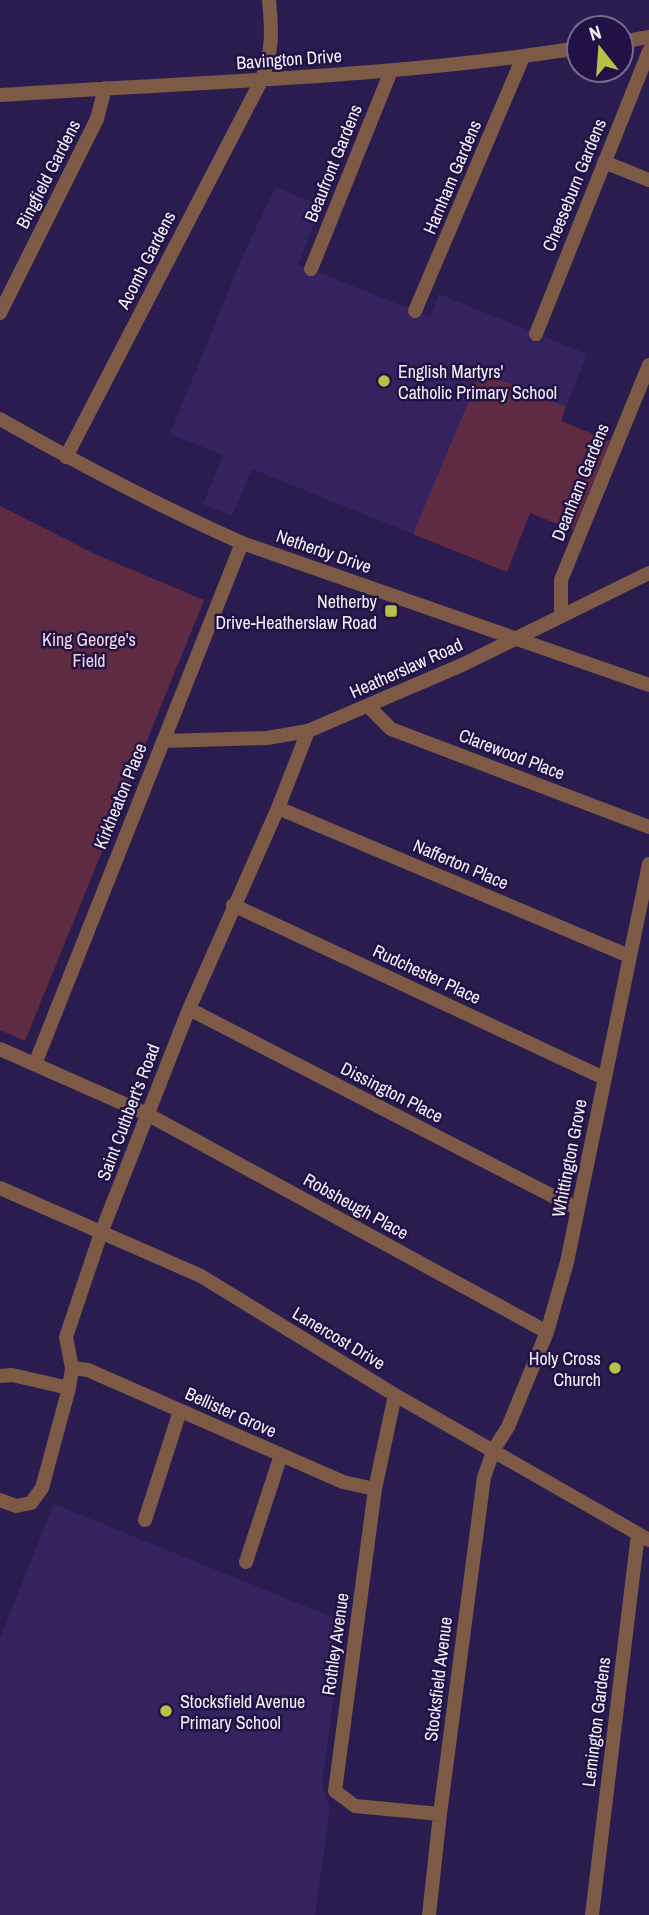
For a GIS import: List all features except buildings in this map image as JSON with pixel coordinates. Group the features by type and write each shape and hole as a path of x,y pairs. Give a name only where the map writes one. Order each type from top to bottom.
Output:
{"street":[{"name":"Acomb Gardens","path":"66,457 261,81 272,40 270,0"},
{"name":"Bavington Drive","path":"0,95 391,71 565,50"},
{"name":"Cheeseburn Gardens","path":"536,334 649,51"},
{"name":"Harnham Gardens","path":"415,311 523,57"},
{"name":"Beaufront Gardens","path":"311,269 391,71"},
{"name":"Bingfield Gardens","path":"0,313 97,119 105,88"},
{"path":"604,162 649,180"},
{"name":"Deanham Gardens","path":"561,616 561,580 649,365"},
{"name":"Netherby Drive","path":"0,419 66,457 184,517 242,543 649,685"},
{"name":"Kirkheaton Place","path":"35,1064 242,543"},
{"name":"Heatherslaw Road","path":"163,741 267,738 308,731 517,638 649,573"},
{"name":"Clarewood Place","path":"368,706 391,729 649,827"},
{"name":"Saint Cuthbert's Road","path":"0,1500 16,1506 31,1503 42,1488 69,1388 72,1368 66,1337 102,1233 189,1009 278,808 308,731"},
{"name":"Nafferton Place","path":"278,808 629,956"},
{"name":"Whittington Grove","path":"494,1449 508,1427 547,1332 567,1262 649,864"},
{"name":"Rudchester Place","path":"233,905 604,1078"},
{"name":"Dissington Place","path":"189,1009 578,1209"},
{"name":"Robsheugh Place","path":"0,1049 147,1114 547,1332"},
{"name":"Lanercost Drive","path":"0,1188 201,1276 396,1395 644,1537"},
{"name":"Bellister Grove","path":"72,1368 88,1370 343,1482 375,1489"},
{"path":"0,1376 12,1375 69,1388"},
{"name":"Rothley Avenue","path":"396,1395 375,1489 335,1791 355,1805 440,1814"},
{"path":"145,1520 180,1411"},
{"name":"Stocksfield Avenue","path":"429,1915 484,1477 494,1449"},
{"path":"246,1562 281,1455"},
{"name":"Lemington Gardens","path":"592,1915 644,1537"}],"shaded area":[{"name":"English Martyrs' Catholic Primary School","path":"275,187 321,206 298,264 430,317 439,294 587,354 560,421 610,441 573,530 530,513 507,572 252,469 232,516 203,504 223,455 170,434 241,260"},
{"name":"Stocksfield Avenue Primary School","path":"54,1504 344,1622 322,1783 330,1809 315,1915 0,1915 0,1639"}],"green space":[{"path":"481,372 566,407 561,421 610,441 573,530 530,513 507,572 413,534"},
{"name":"King George's Field","path":"0,506 97,555 204,600 25,1041 0,1030"}],"place":[{"name":"English Martyrs' Catholic Primary School","path":"384,381"},
{"name":"Netherby Drive-Heatherslaw Road","path":"391,611"},
{"name":"Holy Cross Church","path":"615,1368"},
{"name":"Stocksfield Avenue Primary School","path":"166,1711"}]}
